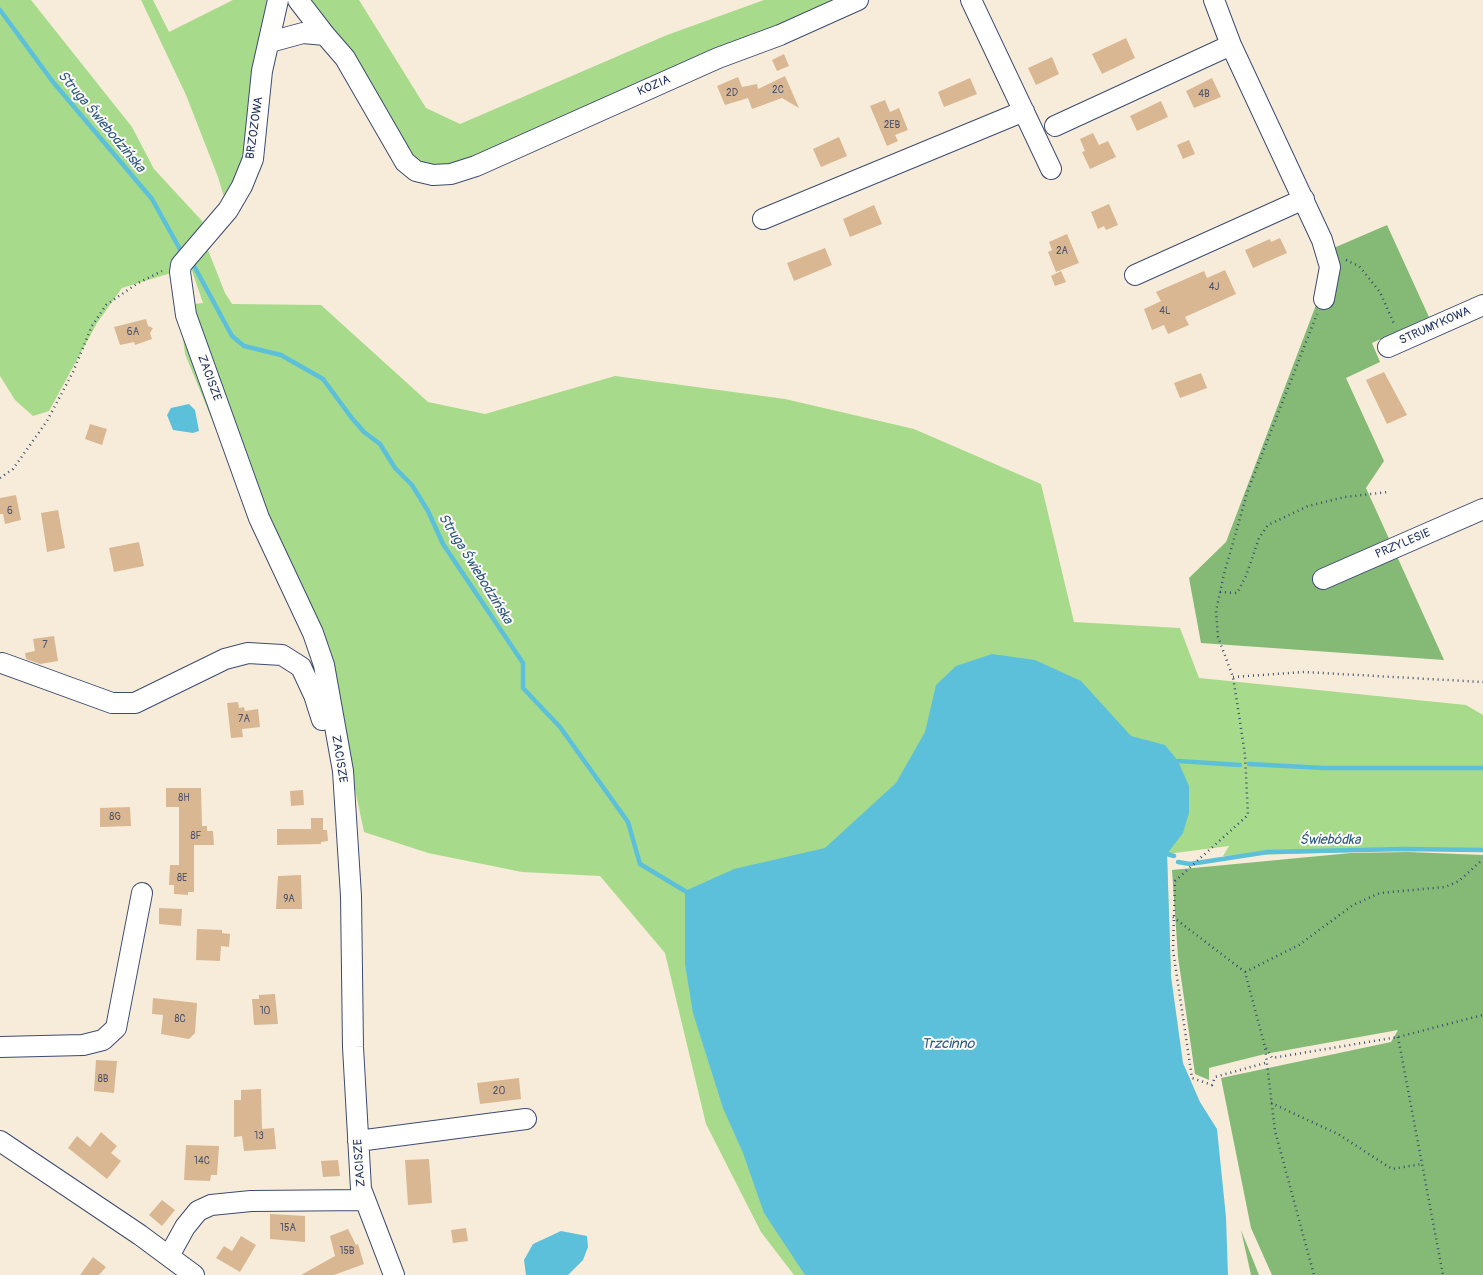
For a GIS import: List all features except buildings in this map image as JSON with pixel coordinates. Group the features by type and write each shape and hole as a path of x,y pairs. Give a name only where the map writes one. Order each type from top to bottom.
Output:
{"street":[{"name":"BRZOZOWA","path":"181,265 228,210 242,186 253,159 262,71 278,0"},
{"name":"KOZIA","path":"298,0 345,58 405,162 416,171 433,175 451,174 476,166 718,58 780,35 858,0"},
{"path":"971,0 1050,169"},
{"path":"1214,0 1231,45 1304,199 1324,246 1330,267 1324,299"},
{"path":"270,42 303,33 325,35"},
{"path":"1054,126 1231,45"},
{"path":"763,218 1024,111"},
{"path":"1135,275 1304,199"},
{"name":"ZACISZE","path":"181,265 182,293 186,315 259,518 313,633 324,665 342,771 351,896 353,1047 361,1189 394,1275"},
{"name":"STRUMYKOWA","path":"1395,344 1483,305"},
{"name":"PRZYLESIE","path":"1323,579 1483,509"},
{"path":"2,663 112,703 135,703 224,659 248,653 282,655 301,667 314,696 321,720 334,732"},
{"path":"0,1047 83,1045 103,1040 116,1028 142,893"},
{"path":"358,1141 526,1119"},
{"path":"0,1141 194,1275"},
{"path":"169,1256 189,1222 198,1211 211,1204 365,1200"}],"path":[{"path":"1324,246 1358,266 1380,292 1395,344"},
{"path":"0,478 13,469 47,421 73,372 92,326 106,306 138,283 169,268 181,265"},
{"path":"1265,1063 1215,1077 1212,1085 1192,1078 1173,950 1175,881 1248,814 1245,755 1233,677 1218,637 1216,624 1220,592 1248,490 1324,299"},
{"path":"1220,592 1237,593 1246,576 1259,538 1268,525 1308,506 1345,497 1388,492"},
{"path":"1233,677 1304,672 1483,682"},
{"path":"1246,972 1299,945 1353,905 1380,893 1445,887 1459,881 1483,859"},
{"path":"1173,917 1246,972 1265,1046 1265,1063 1275,1131 1314,1275"},
{"path":"1265,1046 1272,1058 1398,1037 1483,1015"},
{"path":"1398,1037 1443,1275"},
{"path":"1271,1103 1338,1134 1392,1169 1422,1164"}],"green space":[{"path":"0,0 31,0 132,127 154,169 203,222 171,273 122,288 97,323 49,411 33,416 15,400 0,376"},
{"path":"141,0 153,0 169,32 233,0 271,0 251,157 225,200 186,95"},
{"path":"302,0 359,0 426,108 460,124 667,35 764,0 845,0 477,161 435,170 410,159"},
{"path":"1387,225 1429,317 1372,343 1380,362 1346,378 1384,461 1366,488 1444,660 1201,643 1189,578 1226,542 1324,284 1322,253"},
{"path":"206,245 225,293 232,304 321,305 428,402 485,414 615,376 785,399 914,429 1041,484 1074,622 1180,628 1199,678 1466,705 1483,715 1483,848 1223,856 1229,846 1167,854 1171,976 842,1275 794,1275 761,1232 706,1124 665,953 600,876 522,872 428,853 364,832 328,659 227,456 185,354 179,306 203,303 191,268"},
{"path":"1408,852 1483,855 1483,1275 1272,1275 1251,1228 1221,1078 1391,1042 1398,1030 1265,1054 1209,1068 1209,1080 1195,1074 1178,957 1172,870 1351,853"},
{"path":"1241,1230 1259,1275 1251,1275"}],"water":[{"path":"189,404 195,410 199,431 193,433 173,430 167,415 171,408"},
{"name":"Trzcinno","path":"992,654 1035,660 1081,681 1131,736 1165,745 1178,761 1189,786 1189,813 1183,833 1167,854 1171,976 1183,1063 1200,1102 1217,1129 1226,1217 1228,1275 805,1275 764,1213 743,1153 723,1108 693,1013 685,964 685,891 734,869 825,848 896,783 925,732 936,685 956,666"},
{"path":"561,1231 587,1236 588,1247 583,1260 568,1275 526,1275 524,1260 533,1244"}],"waterway":[{"name":"Struga Świebodzińska","path":"0,10 53,82 152,199 181,251"},
{"name":"Struga Świebodzińska","path":"193,264 232,336 244,346 281,355 323,379 364,432 380,444 395,468 412,485 428,511 443,544 523,663 523,688 560,727 628,822 640,864 685,891"},
{"path":"1178,761 1240,765"},
{"path":"1249,764 1324,768 1483,768"},
{"name":"Świebódka","path":"1178,862 1190,864 1268,852 1404,849 1483,850"},
{"name":"Świebódka","path":"1167,854 1174,856"}]}
